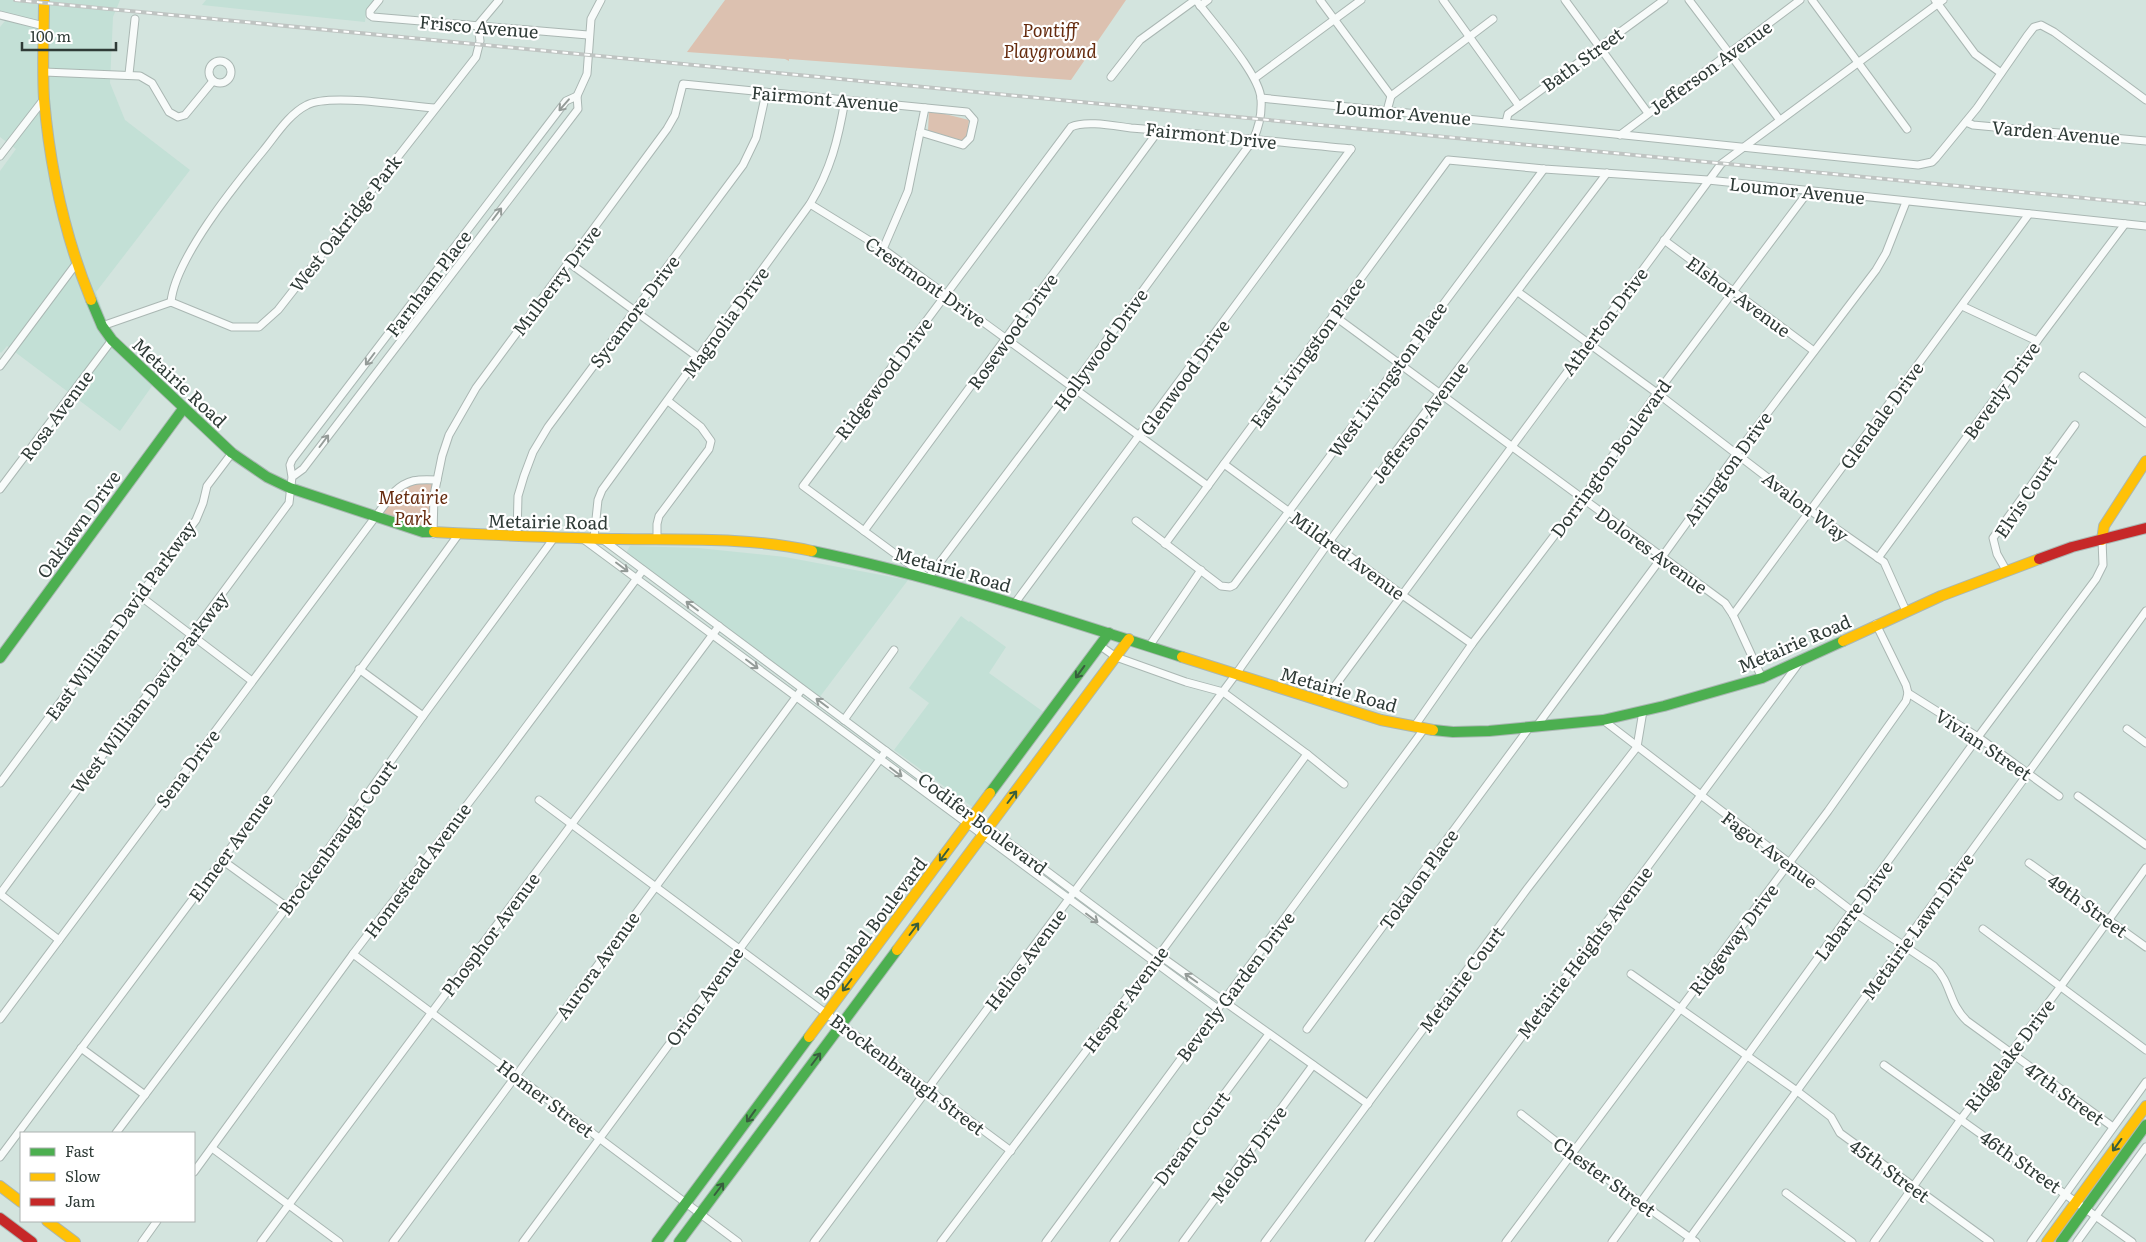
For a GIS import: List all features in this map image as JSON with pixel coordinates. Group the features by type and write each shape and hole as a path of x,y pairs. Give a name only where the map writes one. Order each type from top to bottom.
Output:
{"main road":[{"name":"Metairie Road","path":"44,0 44,98 51,158 76,264 102,326 112,340 183,409 232,453 267,477 290,488 375,518 433,534 722,540 790,546 876,564 1015,603 1381,720 1419,728 1453,732 1603,720 1643,711 1762,678 1876,624 2006,570 2072,547 2146,528"},
{"name":"Oaklawn Drive","path":"0,658 183,409"},
{"path":"2102,540 2104,526 2146,461"},
{"name":"Bonnabel Boulevard","path":"657,1242 1109,633"},
{"name":"Bonnabel Boulevard","path":"679,1242 990,828 1129,639"},
{"path":"2047,1242 2146,1106"},
{"path":"2061,1242 2146,1125"},
{"path":"0,1186 20,1201"},
{"path":"0,1218 32,1242"},
{"path":"50,1222 75,1242"}],"street":[{"name":"Frisco Avenue","path":"379,0 370,11 373,17 588,35"},
{"path":"478,25 499,0"},
{"name":"Farnham Place","path":"292,477 303,469 578,109 577,96 587,74 588,35 591,19 601,0"},
{"path":"1111,76 1140,40 1197,2 1208,0"},
{"path":"1320,0 1391,96"},
{"path":"1255,78 1362,0"},
{"path":"1443,0 1519,106"},
{"path":"1565,0 1648,112"},
{"name":"Bath Street","path":"1506,122 1508,114 1664,0"},
{"path":"1689,0 1779,119"},
{"name":"Jefferson Avenue","path":"1620,135 1648,112 1800,0"},
{"path":"1812,0 1907,129"},
{"path":"1939,1 1975,54 2001,74"},
{"name":"Atherton Drive","path":"1323,702 1401,594 1724,160 1939,1"},
{"path":"1197,2 1255,78 1261,98"},
{"path":"0,16 44,26"},
{"path":"129,74 135,19"},
{"path":"1387,111 1391,96 1493,19"},
{"name":"West Oakridge Park","path":"171,302 232,327 259,326 278,310 476,58 480,41 478,25"},
{"path":"1966,122 2034,27 2041,25 2054,32 2146,100"},
{"path":"44,72 129,74 140,76 152,83 169,112 178,117 185,114 213,81"},
{"name":"Fairmont Avenue","path":"683,84 967,112 974,120 970,138 963,145 920,132"},
{"name":"Mulberry Drive","path":"433,534 434,495 449,435 476,388 675,116 683,84"},
{"name":"Sycamore Drive","path":"517,536 518,496 533,452 548,427 743,165 756,138 766,93"},
{"name":"Farnham Place","path":"290,488 292,460 566,102 577,96"},
{"path":"0,156 44,98"},
{"name":"Loumor Avenue","path":"1261,98 1918,164 1932,162 1966,122"},
{"name":"Hollywood Drive","path":"928,578 1073,386 1253,140 1259,127 1261,98"},
{"path":"102,326 171,302 172,292 182,268 213,216 287,121 307,105 330,99 435,108"},
{"name":"Magnolia Drive","path":"598,538 598,500 602,490 810,204 825,177 833,156 845,100"},
{"path":"883,249 908,191 924,108"},
{"name":"Varden Avenue","path":"1966,122 1973,125 2146,141"},
{"name":"Fairmont Drive","path":"1071,127 1084,124 1351,149"},
{"name":"Ridgewood Drive","path":"864,531 803,486 1071,127"},
{"name":"Rosewood Drive","path":"864,531 1159,130"},
{"name":"Glenwood Drive","path":"1015,603 1351,149"},
{"name":"Loumor Avenue","path":"1448,160 1544,169 1708,180 2146,226"},
{"name":"East Livingston Place","path":"1165,544 1448,160"},
{"name":"West Livingston Place","path":"1201,570 1222,586 1230,587 1238,582 1398,363 1544,169"},
{"name":"Jefferson Avenue","path":"1236,674 1329,542 1607,173"},
{"name":"Dorrington Boulevard","path":"1419,728 1472,644 1582,499 1657,394 1808,192"},
{"name":"Arlington Drive","path":"1532,727 1662,557 1736,453 1881,263 1906,202"},
{"name":"Crestmont Drive","path":"810,204 883,249 946,293 1208,486"},
{"name":"Glendale Drive","path":"1731,611 1811,511 2029,214"},
{"name":"Beverly Drive","path":"1878,558 2125,224"},
{"name":"Elshor Avenue","path":"1664,240 1814,351"},
{"path":"568,262 699,358"},
{"path":"0,366 76,264"},
{"name":"Avalon Way","path":"1518,292 1736,453 1811,511 1886,564 1906,611"},
{"path":"1962,306 2037,341"},
{"name":"Dolores Avenue","path":"1333,315 1662,557 1731,611"},
{"name":"Rosa Avenue","path":"0,489 112,340"},
{"path":"2083,376 2146,423"},
{"path":"657,539 659,516 709,449 710,441 701,427 668,401"},
{"name":"Elvis Court","path":"2006,570 1997,554 1993,538 2075,425"},
{"name":"East William David Parkway","path":"0,783 196,520 207,486 232,453"},
{"name":"Mildred Avenue","path":"1224,464 1472,644"},
{"path":"375,518 401,486 416,479 437,480"},
{"name":"West William David Parkway","path":"0,894 289,503 290,488"},
{"name":"Sena Drive","path":"0,1020 375,518"},
{"path":"1136,521 1201,570 1150,645"},
{"path":"864,531 928,578"},
{"name":"Elmeer Avenue","path":"0,1157 222,860 458,535"},
{"name":"Brockenbraugh Court","path":"117,1132 287,907 423,716 554,538"},
{"name":"Codifer Boulevard","path":"582,538 1153,963 1218,1009"},
{"name":"Codifer Boulevard","path":"598,538 1159,955 1368,1104"},
{"name":"Labarre Drive","path":"1612,1242 1978,737 2096,579 2103,564 2102,540"},
{"name":"Homestead Avenue","path":"195,1171 353,954 643,570"},
{"path":"140,596 252,681"},
{"name":"Metairie Lawn Drive","path":"1691,1241 1797,1091 2146,610"},
{"path":"1731,611 1762,678"},
{"path":"1876,624 1906,685 1908,694"},
{"name":"Phosphor Avenue","path":"261,1242 718,626"},
{"path":"1099,645 1116,657 1186,682 1223,692 1344,784"},
{"path":"844,720 894,650"},
{"name":"Metairie Heights Avenue","path":"1369,1242 1799,662"},
{"path":"359,669 423,716"},
{"name":"Helios Avenue","path":"814,1242 1236,674"},
{"name":"Aurora Avenue","path":"393,1242 802,689"},
{"name":"Vivian Street","path":"1908,694 1978,737 2059,796"},
{"name":"Ridgeway Drive","path":"1506,1242 1789,863 1897,713 1908,694"},
{"name":"Metairie Court","path":"1265,1242 1527,890 1637,747 1643,711"},
{"name":"Fagot Avenue","path":"1603,720 1700,796 1852,910 1941,972"},
{"name":"Tokalon Place","path":"1307,1030 1532,727"},
{"name":"Beverly Garden Drive","path":"1046,1242 1224,1001 1419,728"},
{"path":"2127,729 2146,743"},
{"name":"Orion Avenue","path":"523,1242 886,751"},
{"name":"Hesper Avenue","path":"941,1242 1159,955 1307,754"},
{"path":"2078,796 2146,845"},
{"name":"Brockenbraugh Street","path":"539,800 842,1024 1011,1152"},
{"path":"222,860 287,907"},
{"name":"49th Street","path":"2029,863 2146,947"},
{"name":"Ridgelake Drive","path":"1874,1242 1961,1119 2061,986 2146,868"},
{"path":"0,894 59,940"},
{"path":"1983,929 2146,1050"},
{"name":"Homer Street","path":"353,954 738,1242"},
{"name":"47th Street","path":"1941,972 1959,1014 2113,1127"},
{"name":"45th Street","path":"1631,974 1797,1091 1831,1117 1840,1133 1990,1242"},
{"name":"Dream Court","path":"1114,1242 1269,1034"},
{"path":"81,1048 144,1095"},
{"name":"Melody Drive","path":"1183,1242 1313,1065"},
{"name":"46th Street","path":"1884,1065 2066,1193 2132,1242"},
{"path":"2031,1242 2146,1082"},
{"name":"Chester Street","path":"1521,1114 1572,1154 1691,1241"},
{"path":"212,1148 340,1242"},
{"path":"2077,1242 2146,1148"},
{"path":"1786,1193 1852,1242"},
{"path":"142,1242 157,1222"}],"shaded area":[{"path":"0,0 120,0 113,17 110,83 125,120 190,170 96,292 109,329 157,379 120,431 7,346 0,352 0,171 16,149 0,137 0,27 5,21 0,13"},
{"path":"206,0 375,0 366,12 365,22 202,5"},
{"path":"630,546 698,548 785,557 908,580 819,698 628,556 627,551"},
{"path":"961,616 1006,647 989,673 1045,713 974,808 894,750 929,703 909,688"}],"green space":[{"name":"Pontiff Playground","path":"725,0 1126,0 1071,80 789,59 789,61 785,59 687,52"},
{"path":"929,110 969,120 967,137 964,141 928,131"},
{"name":"Metairie Park","path":"416,479 437,480 433,534 375,517 399,488"}],"railway":[{"path":"15,0 2146,204"}],"traffic: fast":[{"path":"91,300 102,326 112,340 232,453 267,477 290,488 423,532 434,532"},
{"path":"0,658 183,409"},
{"path":"812,551 859,561 952,586 1045,613 1182,657"},
{"path":"990,793 1109,633"},
{"path":"1433,730 1453,732 1489,731 1603,720 1664,706 1762,678 1843,641"},
{"path":"679,1242 897,950"},
{"path":"657,1242 809,1037"},
{"path":"2061,1242 2146,1125"}],"traffic: slow":[{"path":"44,0 43,87 50,150 66,227 91,300"},
{"path":"2102,540 2104,526 2146,461"},
{"path":"434,532 573,538 740,541 812,551"},
{"path":"1843,641 1941,596 2039,559"},
{"path":"897,950 1129,639"},
{"path":"1182,657 1381,720 1433,730"},
{"path":"809,1037 990,793"},
{"path":"2047,1242 2146,1106"},
{"path":"0,1186 20,1201"},
{"path":"48,1222 75,1242"}],"traffic: jam":[{"path":"2039,559 2072,547 2146,528"},
{"path":"0,1218 32,1242"}]}
